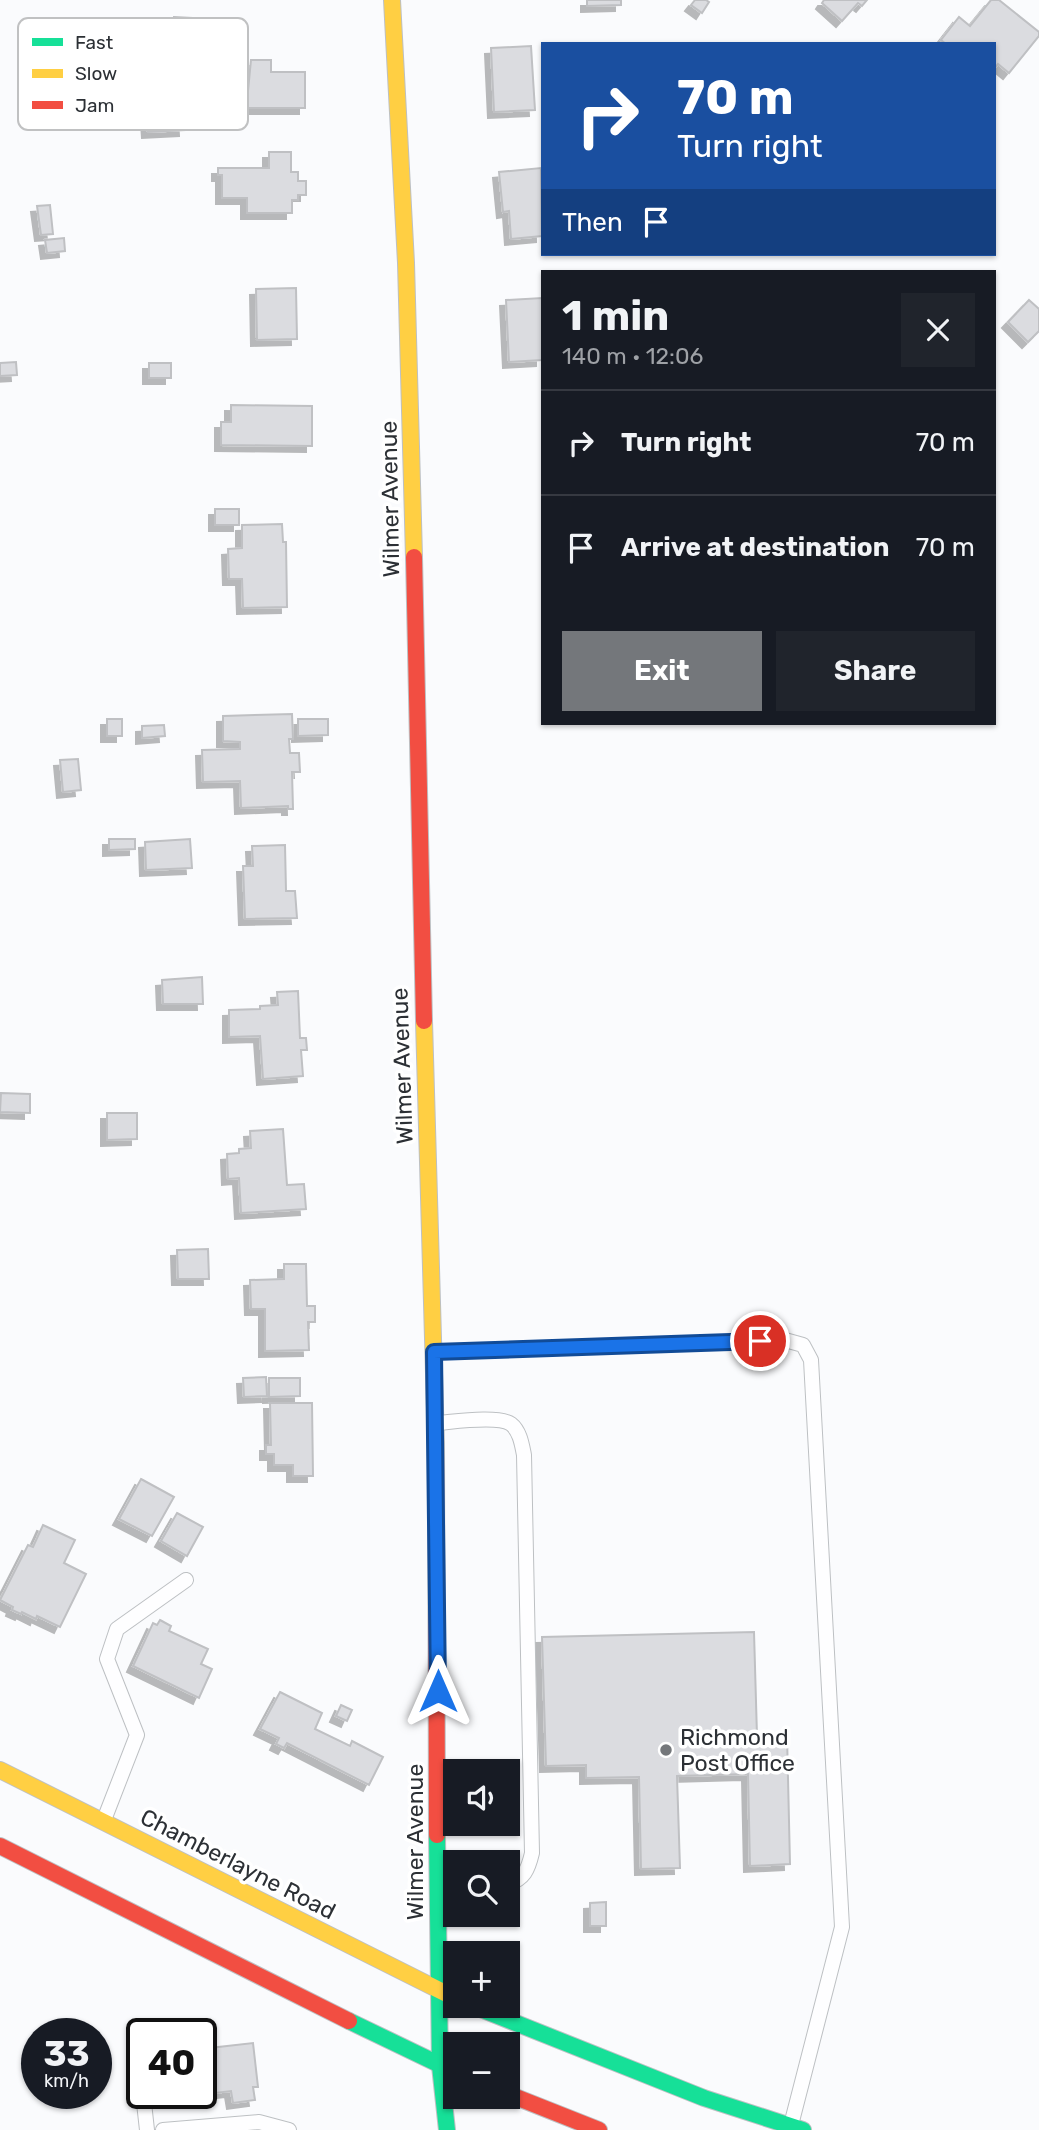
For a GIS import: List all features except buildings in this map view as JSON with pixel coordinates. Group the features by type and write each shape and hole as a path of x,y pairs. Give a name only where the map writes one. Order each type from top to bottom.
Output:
{"street":[{"name":"Wilmer Avenue","path":"392,0 412,428 424,1036 446,1850"},
{"name":"Chamberlayne Road","path":"0,1770 443,1992"},
{"path":"0,1846 443,2067"},
{"name":"Wilmer Avenue","path":"443,2032 438,1990 444,1927"},
{"path":"503,2018 704,2098 797,2128"},
{"path":"520,2099 598,2130"},
{"name":"Wilmer Avenue","path":"447,2109 447,2130"}],"lane":[{"path":"434,1352 785,1340 803,1345 811,1360 842,1927 797,2128"},
{"path":"436,1423 497,1419 511,1424 521,1439 524,1455 531,1853 528,1869 520,1879"},
{"path":"104,1822 137,1735 107,1659 117,1629 186,1580"},
{"path":"145,2109 147,2130"},
{"path":"163,2130 259,2122 289,2130"}],"traffic: fast":[{"path":"437,1835 440,2066 447,2130"},
{"path":"503,2018 704,2098 803,2130"},
{"path":"349,2021 443,2066"}],"traffic: slow":[{"path":"392,0 406,263 414,557"},
{"path":"424,1021 436,1444"},
{"path":"0,1770 443,1992"}],"traffic: jam":[{"path":"414,557 424,1021"},
{"path":"436,1444 437,1835"},
{"path":"0,1846 349,2021"},
{"path":"520,2099 599,2130"}],"place":[{"name":"Richmond Post Office","path":"666,1750"}],"route":[{"path":"438,1691 434,1352 760,1341"}]}
